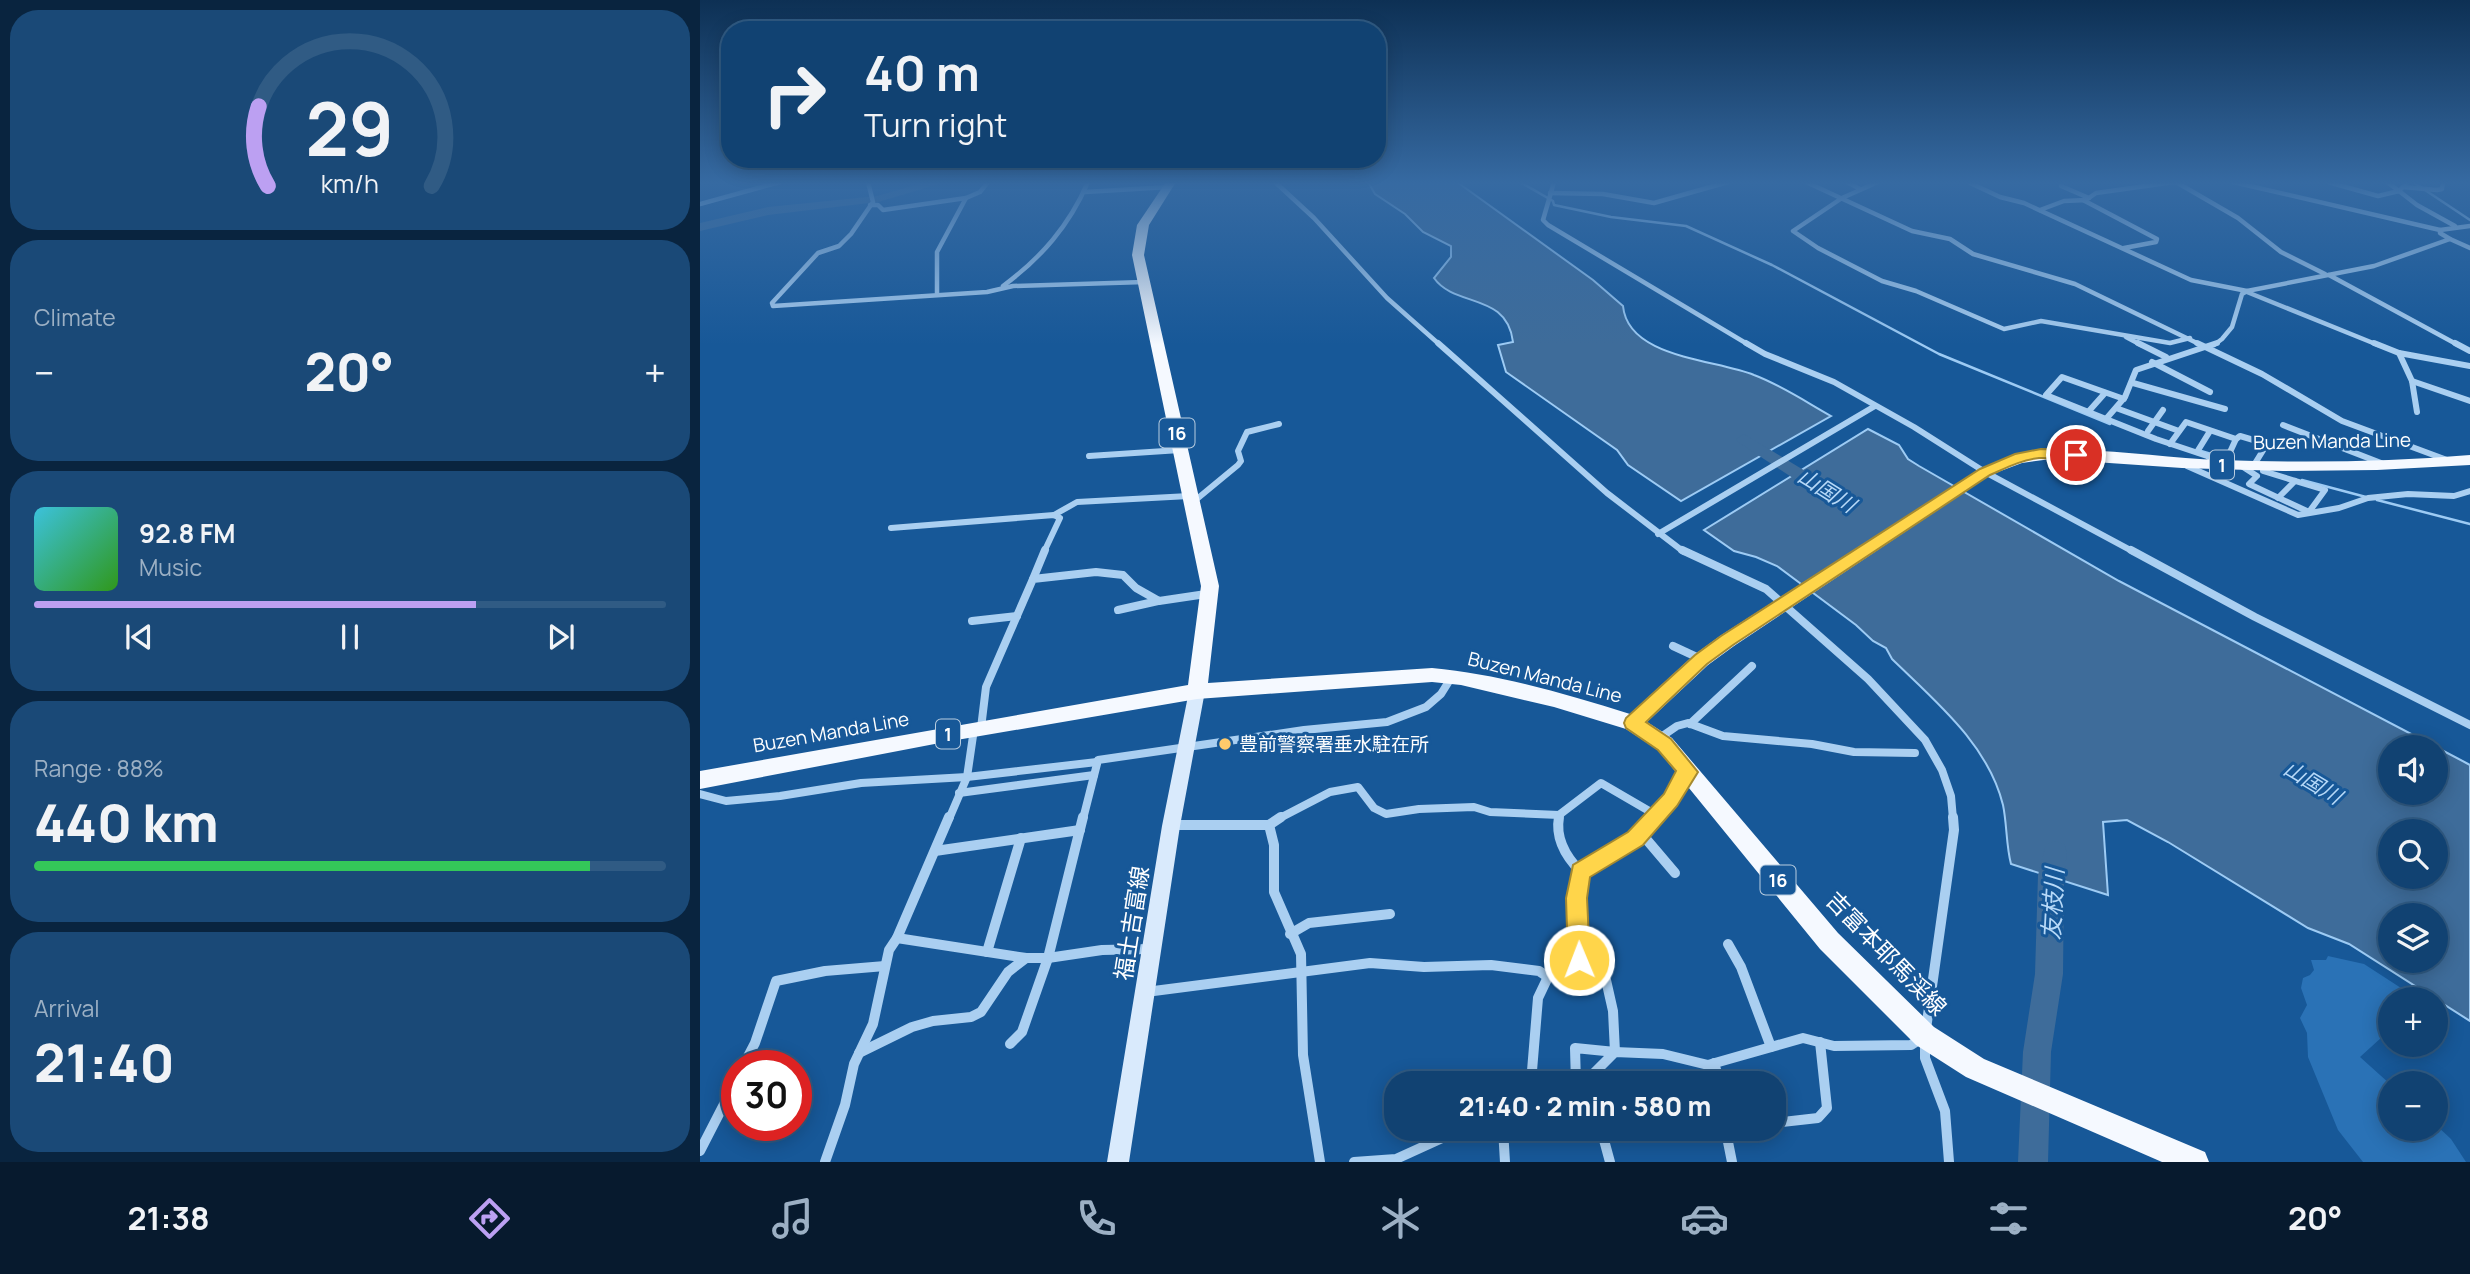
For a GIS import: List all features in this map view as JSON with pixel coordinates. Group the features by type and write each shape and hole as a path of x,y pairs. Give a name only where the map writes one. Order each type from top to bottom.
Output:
{"main road":[{"name":"16","path":"1141,236 1138,255 1204,554 1209,594 1197,691"},
{"name":"Buzen Manda Line","path":"700,780 1197,691 1329,680 1432,675 1451,677 1554,699 1633,723 1701,660 1982,474 2020,457 2041,453 2251,468 2470,460"},
{"name":"福土吉富線","path":"1118,1162 1171,825 1197,691"},
{"name":"吉富本耶馬渓線","path":"1633,723 1657,740 1689,772 1829,941 1925,1037 1975,1069 2154,1142 2195,1162"}],"street":[{"path":"849,236 839,246 818,253 783,289 772,303 774,306 937,293 1144,282"},
{"path":"937,293 935,257 946,236"},
{"path":"999,289 1043,254 1055,236"},
{"path":"1331,236 1387,298 1607,493 1658,534 1690,556 1788,601 1925,740 1942,770 1951,796 1954,830 1925,1037 1925,1058 1945,1111 1949,1162"},
{"path":"1565,236 1755,348 1834,382 1982,474 2255,617 2470,725"},
{"path":"1801,236 1882,281 1916,291 2004,329 2032,320 2119,332 2170,343"},
{"path":"1937,236 1950,239 1973,254 2075,284 2262,374 2353,426 2452,462"},
{"path":"2097,236 2191,279 2247,291 2399,353 2470,366"},
{"path":"2123,248 2156,242 2157,239 2152,236"},
{"path":"2262,236 2281,251 2470,351"},
{"path":"2445,236 2470,248"},
{"path":"2106,419 2124,399 2133,383 2136,370 2166,357 2209,348 2227,336 2233,328 2242,294 2247,291 2374,266 2450,239"},
{"path":"2119,332 2166,357"},
{"path":"2148,348 2190,338"},
{"path":"2399,353 2412,381 2417,412"},
{"path":"2151,362 2210,392"},
{"path":"2124,399 2062,377 2046,395 2170,443 2326,490 2309,512"},
{"path":"2412,381 2470,401"},
{"path":"2133,383 2225,409"},
{"path":"2089,411 2105,393"},
{"path":"1658,534 1875,406"},
{"path":"2116,408 2179,431"},
{"path":"2148,431 2164,410"},
{"path":"2170,443 2186,422 2236,439 2251,468"},
{"path":"891,528 1054,515 1070,505 1086,501 1190,500 1238,465 1241,461 1238,451 1247,432 1279,424"},
{"path":"2283,425 2381,463"},
{"path":"2197,452 2210,431"},
{"path":"2236,439 2240,436 2267,444 2251,468 2249,484 2309,512"},
{"path":"1089,456 1181,450"},
{"path":"2182,464 2298,515 2339,508 2368,498 2408,494 2454,496 2470,491"},
{"path":"2278,498 2295,481"},
{"path":"825,1162 845,1105 854,1064 873,1024 889,950 897,938 967,777 986,687 1033,574 1059,524 1060,518 1054,515"},
{"path":"1033,579 1096,572 1123,575 1136,588 1159,601"},
{"path":"1118,610 1209,594"},
{"path":"972,621 1017,615"},
{"path":"1673,646 1701,660"},
{"path":"1690,724 1752,666"},
{"path":"700,794 726,800 780,796 860,783 967,777 1097,762 1304,730 1379,724 1398,720 1432,704 1443,693 1451,677"},
{"path":"1657,740 1677,726 1690,724 1723,736 1812,744 1854,752 1915,753"},
{"path":"1010,1044 1022,1032 1048,958 1097,762"},
{"path":"1615,1052 1610,987 1603,976 1585,967 1579,960 1577,898 1581,872 1641,832 1689,772"},
{"path":"960,793 1094,775"},
{"path":"1581,872 1568,860 1556,827 1559,815 1601,783 1657,815"},
{"path":"1171,825 1269,825 1305,803 1330,792 1358,787 1374,808 1386,814 1419,809 1474,807 1490,812 1559,815"},
{"path":"1269,825 1274,845 1274,892 1301,954 1303,1055 1320,1162"},
{"path":"935,850 1080,830"},
{"path":"1641,832 1675,873"},
{"path":"987,952 1021,838"},
{"path":"1290,934 1309,923 1390,914"},
{"path":"897,938 1026,958 1048,958 1102,950 1151,949"},
{"path":"1728,944 1741,967 1771,1047"},
{"path":"859,1053 912,1027 933,1021 971,1017 981,1012 1008,972 1026,958"},
{"path":"1532,1071 1538,999 1548,977 1579,960"},
{"path":"1145,992 1370,963 1424,967 1491,965 1539,971 1548,977"},
{"path":"751,1050 776,981 825,971 886,967"},
{"path":"1579,1071 1575,1048 1663,1054 1709,1065 1803,1038 1834,1046 1912,1045 1925,1037"},
{"path":"1786,1122 1818,1118 1828,1108 1820,1042"},
{"path":"1593,1071 1615,1052"},
{"path":"1714,1063 1716,1071"},
{"path":"700,1151 721,1110"},
{"path":"1354,1162 1395,1161 1437,1141"},
{"path":"1504,1141 1505,1162"},
{"path":"1604,1141 1610,1162"},
{"path":"1728,1141 1732,1162"}],"shaded area":[{"path":"2328,956 2364,964 2399,987 2378,987 2378,1041 2360,1057 2378,1073 2378,1141 2448,1141 2448,1136 2466,1162 2363,1162 2338,1130 2308,1057 2307,1033 2300,1018 2307,1005 2301,988 2303,978 2314,970 2311,960 2326,960"}],"water":[{"path":"1431,236 1532,236 1593,280 1623,306 1628,323 1640,336 1656,346 1764,379 1831,416 1681,501 1628,465 1617,450 1506,372 1498,345 1513,342 1509,326 1501,315 1479,302 1454,294 1434,278 1451,257 1451,246"},
{"path":"1868,429 1899,445 1908,459 1919,466 2119,581 2413,735 2378,735 2378,805 2448,805 2448,753 2470,765 2470,1021 2448,1007 2448,987 2417,987 2395,973 2448,973 2448,903 2378,903 2378,962 2349,944 2308,928 2168,842 2127,820 2103,822 2108,895 2011,864 2003,805 1996,783 1973,743 1958,725 1892,659 1886,648 1873,641 1856,625 1777,566 1734,551 1704,530"}],"waterway":[{"path":"1709,236 1772,265 1939,354 2110,424"},
{"name":"山国川","path":"1744,439 1819,487"},
{"path":"2201,451 2228,459"},
{"path":"2302,480 2366,497"},
{"path":"2377,500 2470,524"},
{"name":"友枝川","path":"2033,1162 2037,1052 2049,974 2051,875 2055,852"}],"place":[{"name":"豊前警察署垂水駐在所","path":"1225,744"}],"route":[{"path":"1579,960 1577,898 1581,872 1635,838 1671,800 1681,779 1689,772 1665,744 1633,723 1701,660 1727,640 1985,472 2020,457 2041,453 2076,455"}]}
